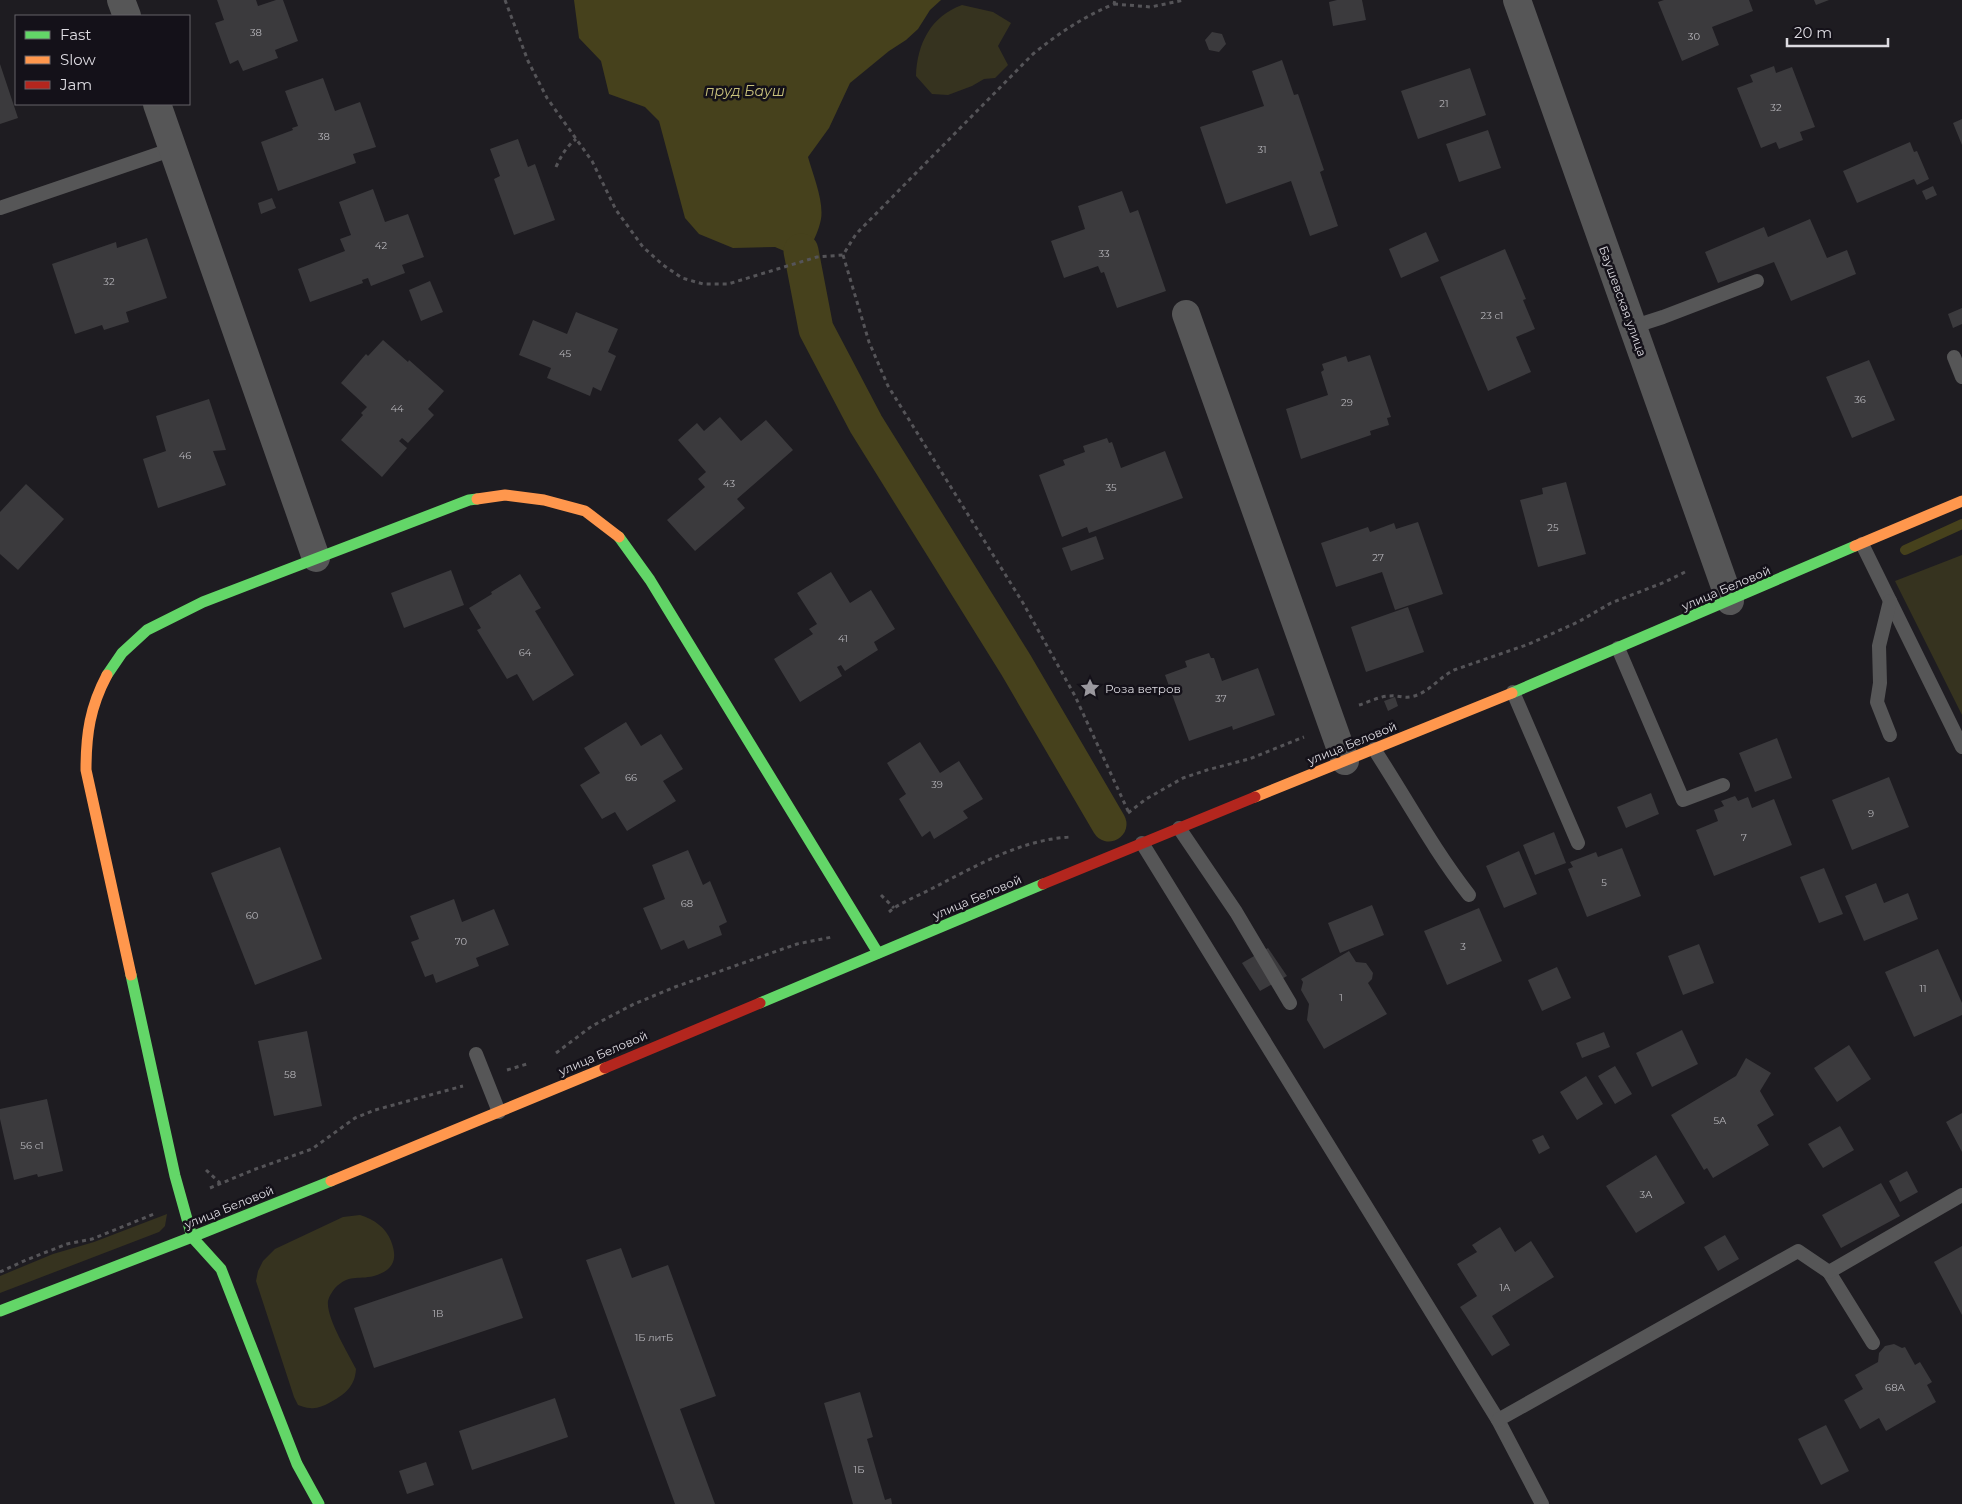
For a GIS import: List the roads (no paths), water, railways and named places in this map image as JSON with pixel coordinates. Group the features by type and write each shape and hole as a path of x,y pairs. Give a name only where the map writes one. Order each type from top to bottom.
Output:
{"street":[{"path":"121,0 127,15"},
{"name":"Баушевская улица","path":"1518,0 1730,601"},
{"path":"157,105 316,558"},
{"path":"1186,314 1345,761"},
{"path":"319,1504 297,1464 221,1269 192,1237 181,1203 86,770 86,739 93,705 106,676 122,653 147,630 203,602 469,500 505,495 544,500 585,511 622,539 650,580 878,953"},
{"name":"улица Беловой","path":"0,1311 192,1237 499,1112 1142,843 1513,692 1962,501"}],"lane":[{"path":"0,208 173,149"},
{"path":"1632,327 1757,281"},
{"path":"1954,358 1962,377"},
{"path":"1862,544 1962,747"},
{"path":"1890,601 1879,646 1880,683 1877,702 1890,735"},
{"path":"1618,648 1683,800 1723,785"},
{"path":"1513,692 1578,844"},
{"path":"1374,749 1399,787 1428,838 1469,894"},
{"path":"1179,828 1236,912 1290,1003"},
{"path":"1142,843 1498,1420 1542,1504"},
{"path":"476,1054 499,1112"},
{"path":"1829,1272 1962,1194"},
{"path":"1498,1420 1798,1251 1829,1272 1873,1344"}],"water":[{"name":"пруд Бауш","path":"574,0 941,0 930,10 918,29 906,40 889,51 850,83 829,128 808,157 821,204 822,212 818,231 810,249 789,253 775,247 733,248 699,234 685,218 659,121 645,107 609,94 601,61 579,38"}],"waterway":[{"path":"801,251 816,329 866,424 1016,665 1109,824"},
{"path":"1905,550 1962,524"}],"place":[{"name":"Роза ветров","path":"1090,688"}]}
